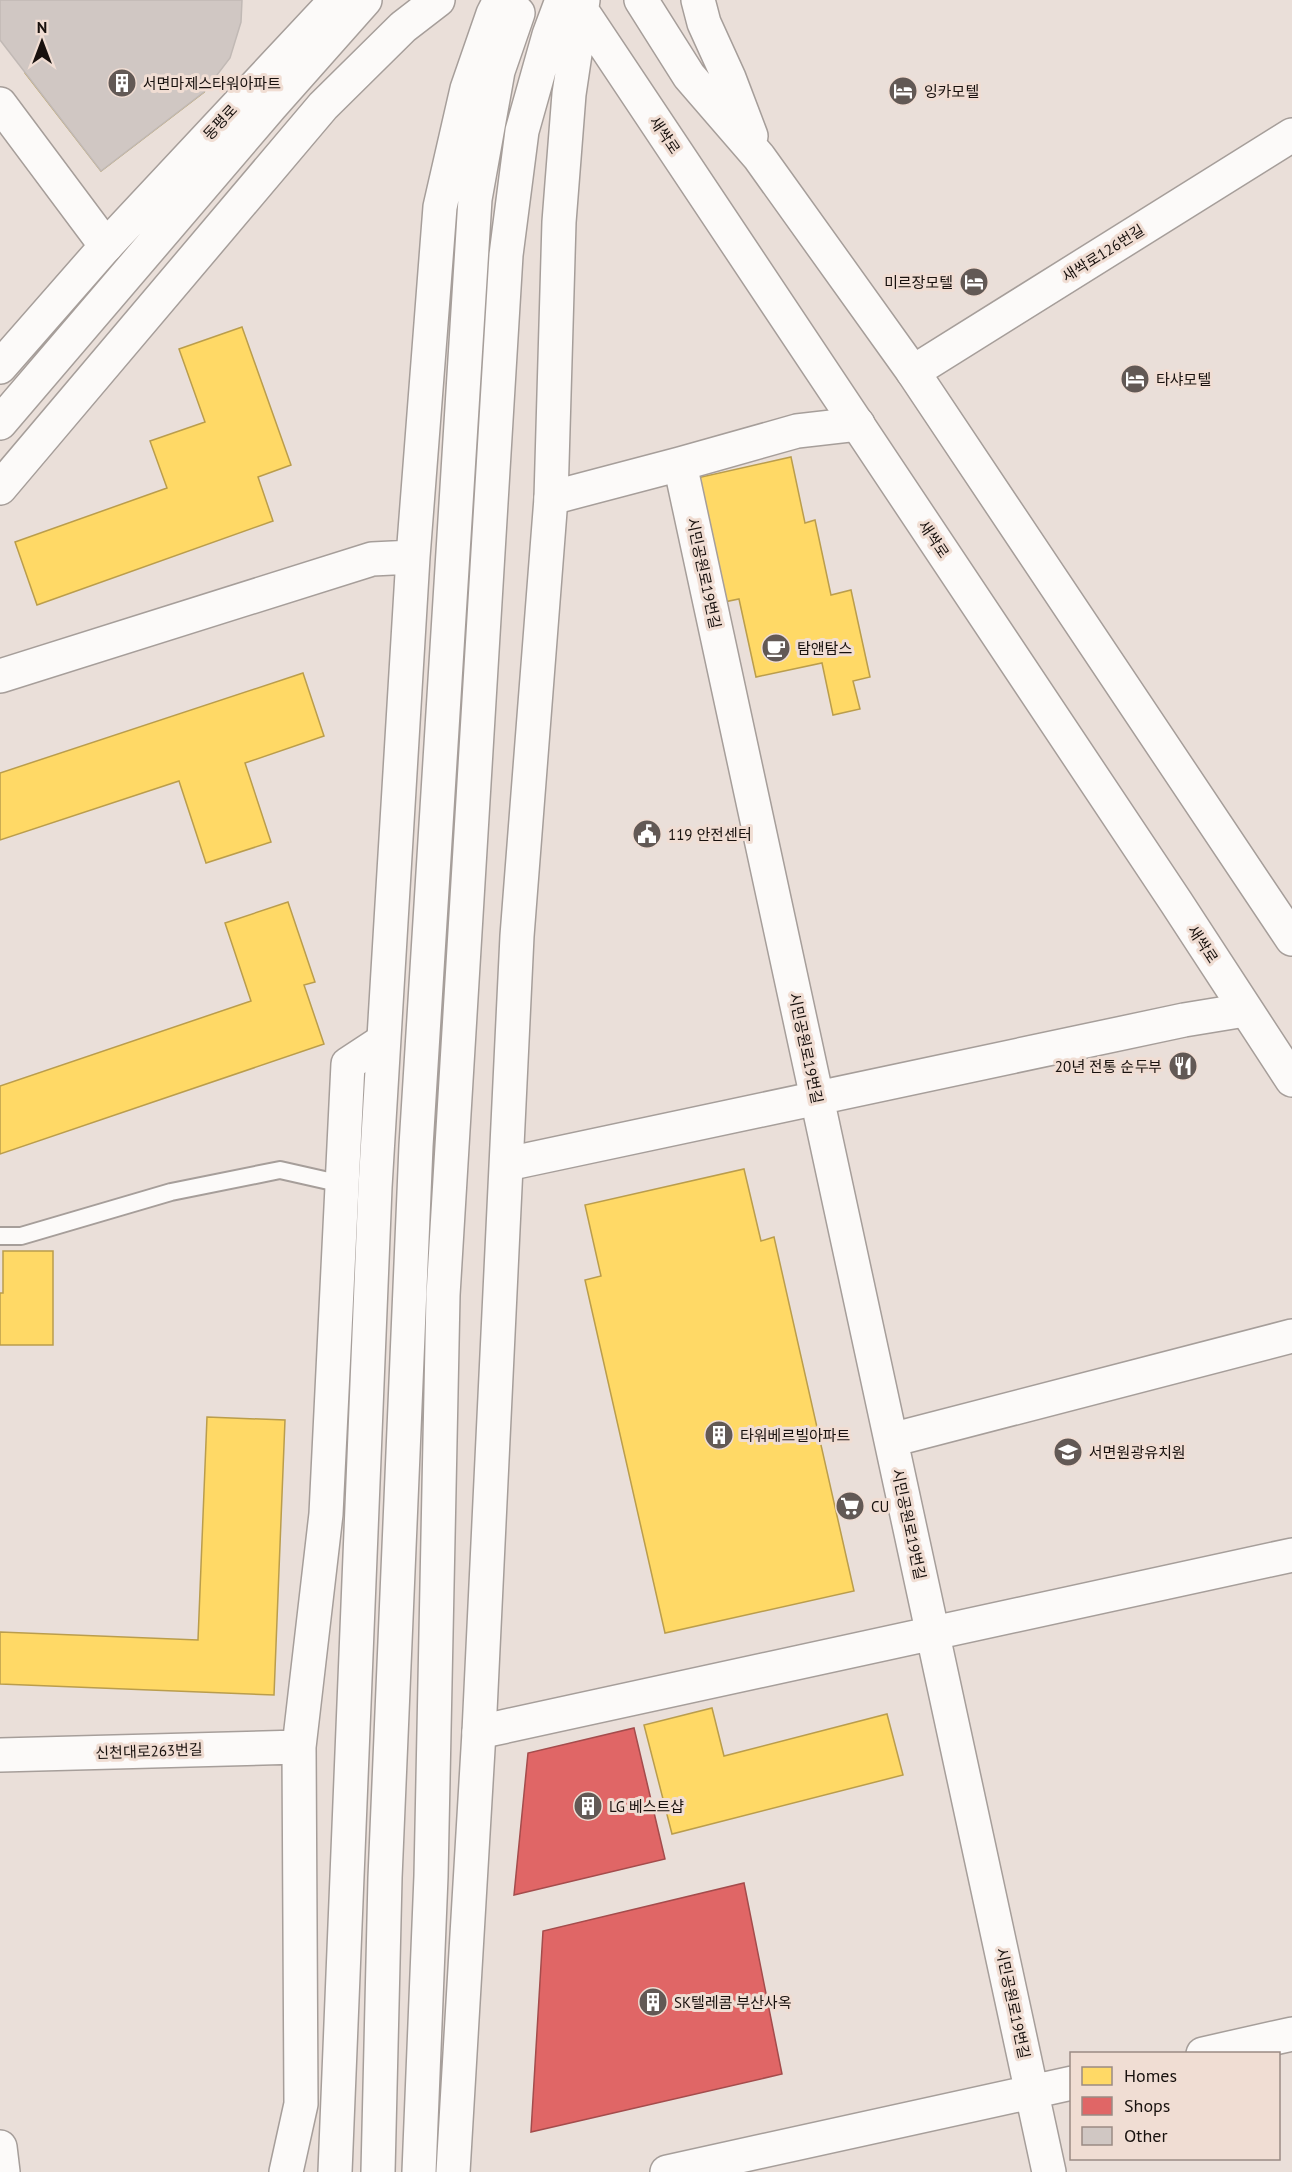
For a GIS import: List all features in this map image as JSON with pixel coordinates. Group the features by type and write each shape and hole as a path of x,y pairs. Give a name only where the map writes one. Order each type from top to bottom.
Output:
{"main road":[{"path":"0,423 271,105 365,0"},
{"path":"0,488 323,106 403,27 438,0"},
{"path":"335,2172 375,1187 413,557 440,207 468,89 493,14 500,0"},
{"path":"379,2163 386,1878 416,1146 475,199 498,71 522,0"},
{"path":"641,0 689,76 759,157 913,372 1292,939"},
{"path":"698,0 704,23 729,78 759,157"},
{"path":"453,2172 479,1732 517,936 550,498 559,222 575,3"},
{"path":"420,2157 431,1876 443,1294 506,255 522,131 549,35 575,3"},
{"name":"새싹로","path":"575,3 858,424 1292,1080"},
{"name":"동평로","path":"0,368 106,246 325,7"},
{"path":"0,104 106,246"},
{"name":"새싹로126번길","path":"913,372 1292,135"},
{"path":"550,498 797,431 858,424"},
{"name":"시민공원로19번길","path":"680,464 1049,2172"},
{"path":"0,676 372,559 413,557"},
{"path":"507,1164 1184,1020 1245,1010"},
{"path":"286,2172 301,2104 299,1747 326,1514 348,1064 383,1041"},
{"path":"891,1440 1292,1336"},
{"path":"479,1732 1292,1556"},
{"name":"신천대로263번길","path":"0,1755 299,1747"},
{"path":"1212,2052 1292,2034"},
{"path":"667,2172 1070,2082"},
{"path":"0,2147 3,2172"}],"lane":[{"path":"0,1236 21,1236 171,1191 280,1170 342,1184"}],"building: Homes":[{"name":"서면마제스타워아파트","path":"120,0 131,0 204,92 101,171 25,73"},
{"path":"242,327 291,465 258,477 273,521 37,605 15,542 167,488 150,441 205,422 179,349"},
{"path":"791,457 805,523 815,520 831,595 851,590 870,677 853,681 860,709 833,715 822,663 756,677 739,599 724,602 697,478"},
{"path":"303,673 324,736 245,763 271,842 206,863 179,781 0,840 0,773"},
{"path":"288,902 315,982 304,985 324,1044 0,1154 0,1086 251,1001 225,923"},
{"name":"타워베르빌아파트","path":"744,1169 761,1241 774,1237 854,1591 665,1633 585,1280 601,1276 585,1205"},
{"path":"3,1251 53,1251 53,1345 0,1345"},
{"path":"207,1417 285,1420 274,1695 0,1684 0,1632 198,1640"},
{"path":"712,1708 724,1756 887,1714 903,1775 672,1834 644,1725"}],"building: Shops":[{"name":"LG 베스트샵","path":"634,1728 665,1859 514,1895 528,1753"},
{"name":"SK텔레콤 부산사옥","path":"744,1883 782,2074 531,2132 543,1931"}],"building: Other":[{"name":"서면마제스타워아파트","path":"0,0 242,0 241,22 230,58 204,92 101,171 0,40"}],"place":[{"name":"서면마제스타워아파트","path":"122,83"},
{"name":"잉카모텔","path":"903,91"},
{"name":"미르장모텔","path":"974,282"},
{"name":"타샤모텔","path":"1135,379"},
{"name":"탐앤탐스","path":"776,648"},
{"name":"119 안전센터","path":"647,834"},
{"name":"20년 전통 순두부","path":"1183,1066"},
{"name":"타워베르빌아파트","path":"719,1435"},
{"name":"서면원광유치원","path":"1068,1452"},
{"name":"CU","path":"850,1506"},
{"name":"LG 베스트샵","path":"588,1806"},
{"name":"SK텔레콤 부산사옥","path":"653,2002"}]}
